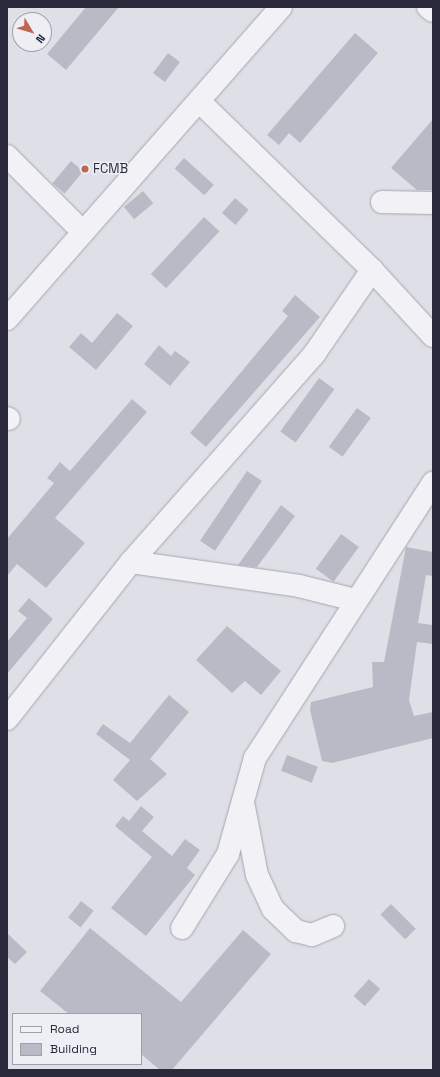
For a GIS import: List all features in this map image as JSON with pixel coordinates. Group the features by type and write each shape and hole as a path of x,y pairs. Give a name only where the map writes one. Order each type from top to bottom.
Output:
{"street":[{"path":"7,320 281,7"},
{"path":"428,7 433,11"},
{"path":"199,101 372,270 433,336"},
{"path":"7,156 84,232"},
{"path":"382,202 433,203"},
{"path":"7,718 131,562 315,353 372,270"},
{"path":"182,928 228,854 243,806 255,758 355,600 433,483"},
{"path":"131,562 298,586 355,600"},
{"path":"243,806 257,875 274,909 296,931 312,935 333,926"}],"building":[{"path":"86,7 119,7 66,70 47,54 49,52 52,52 52,48"},
{"path":"355,33 378,53 300,143 289,133 279,145 267,135"},
{"path":"168,53 180,62 165,82 153,73"},
{"path":"433,119 433,190 417,190 391,168"},
{"path":"184,158 214,185 204,195 175,168"},
{"path":"71,161 83,171 65,193 52,183"},
{"path":"143,191 153,203 134,219 124,207"},
{"path":"235,198 249,210 235,225 222,213"},
{"path":"204,217 219,231 166,288 151,274"},
{"path":"295,295 320,317 206,447 190,433 288,316 282,311"},
{"path":"117,313 133,326 96,370 69,347 81,333 92,343"},
{"path":"159,345 171,356 175,351 190,362 170,386 144,364"},
{"path":"319,378 334,389 296,443 280,431"},
{"path":"132,399 147,412 55,518 85,543 46,588 17,564 7,576 7,539 54,483 47,478 60,462 70,471"},
{"path":"357,408 371,418 343,457 329,447"},
{"path":"247,471 262,481 215,551 200,541"},
{"path":"281,505 295,516 257,567 238,565"},
{"path":"341,534 359,547 334,582 316,569"},
{"path":"406,547 433,552 433,576 426,575 418,623 433,625 433,644 417,642 409,700 414,716 433,712 433,738 332,763 322,761 310,710 311,702 373,687 372,662 384,662"},
{"path":"29,598 53,619 7,674 7,642 27,618 18,611"},
{"path":"227,626 281,671 261,695 245,681 232,693 196,660"},
{"path":"169,695 189,712 150,759 167,774 137,801 113,780 130,760 96,734 103,724 130,743"},
{"path":"287,755 318,767 312,783 281,771"},
{"path":"141,806 154,817 142,831 172,856 185,839 200,850 187,868 195,875 146,936 111,908 152,857 115,826 123,816 129,821"},
{"path":"81,901 94,911 81,927 68,918"},
{"path":"391,904 416,929 405,939 380,915"},
{"path":"90,928 181,1002 243,930 271,954 172,1070 160,1070 142,1055 142,1013 68,1013 40,991"},
{"path":"7,933 27,952 15,964 7,957"},
{"path":"369,979 380,989 365,1006 354,996"}],"place":[{"name":"FCMB","path":"85,169"}]}
